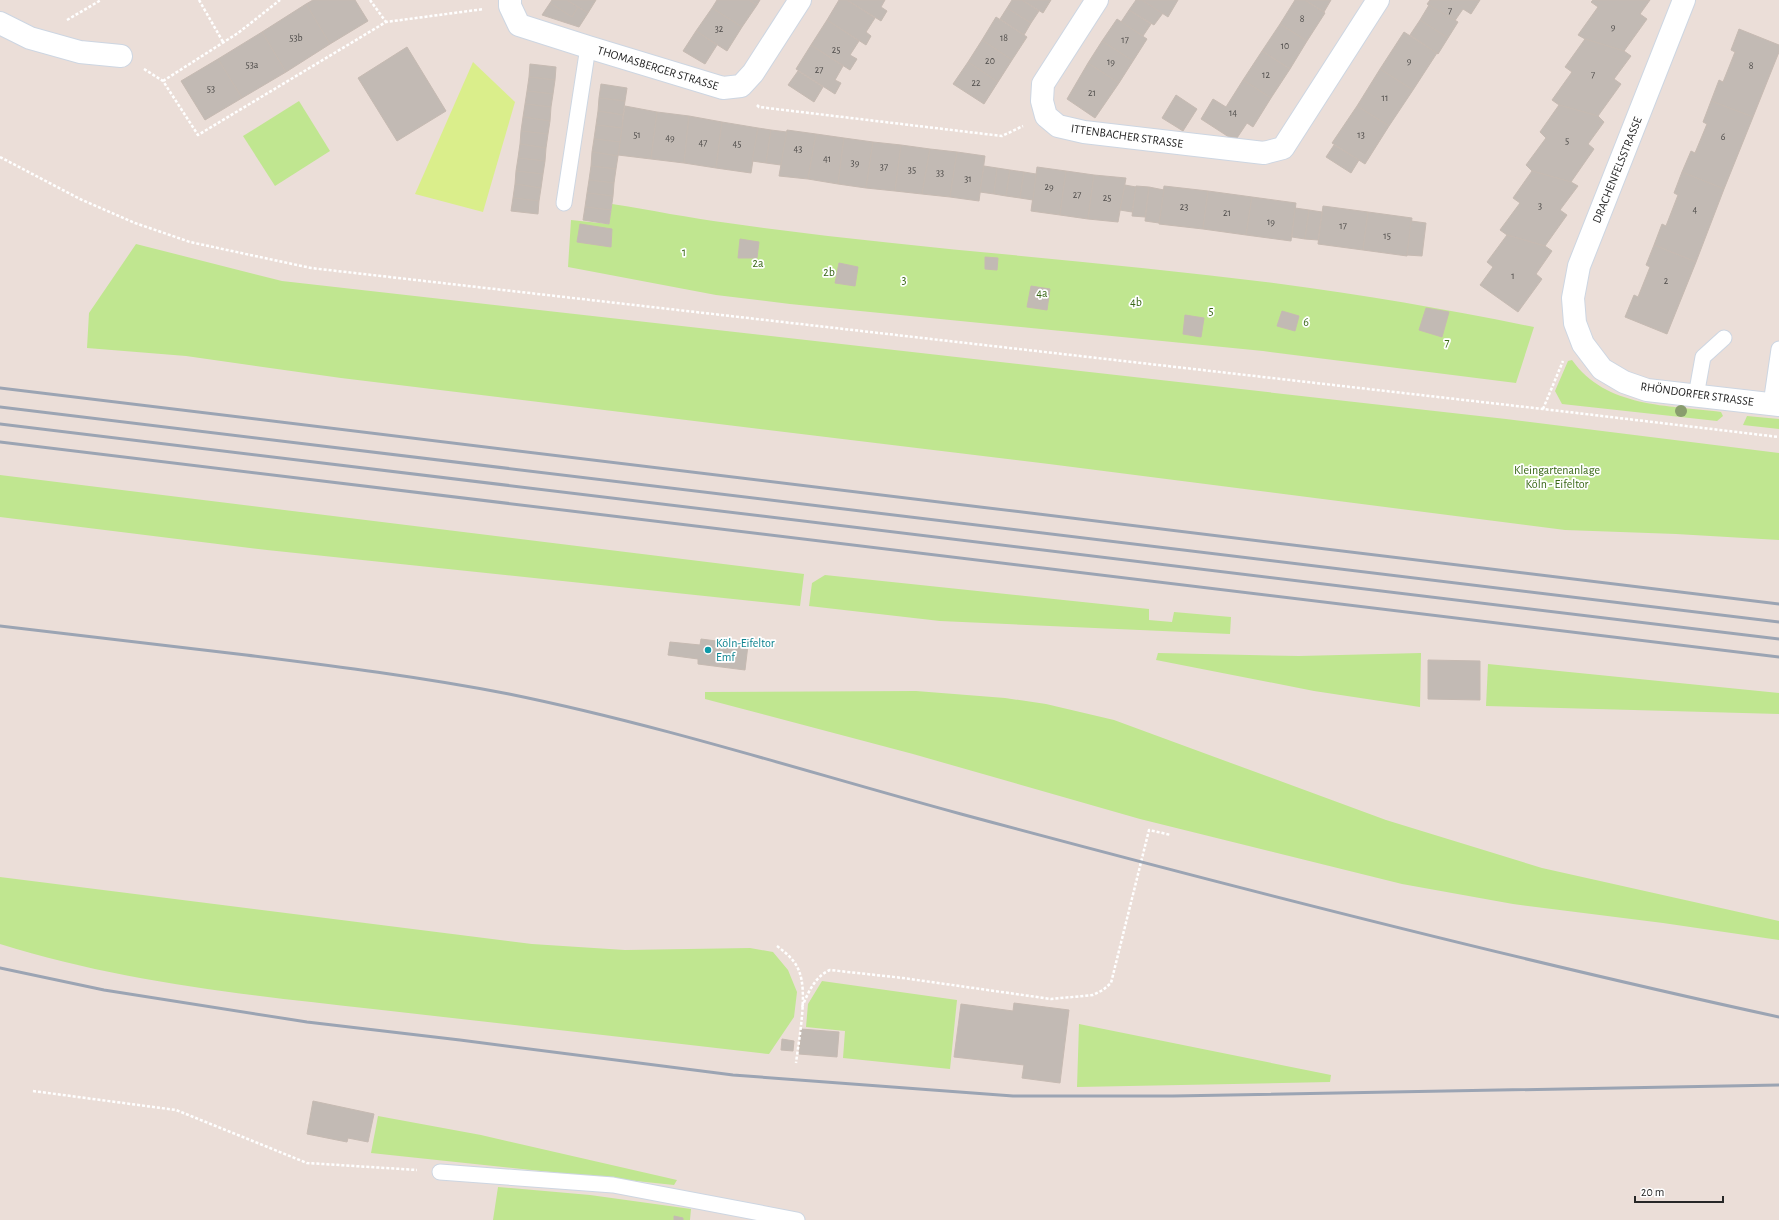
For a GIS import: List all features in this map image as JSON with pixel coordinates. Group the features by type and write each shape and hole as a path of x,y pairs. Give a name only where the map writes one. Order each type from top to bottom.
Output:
{"street":[{"path":"742,86 753,73 800,0"},
{"path":"1046,116 1042,101 1043,84 1097,0"},
{"name":"ITTENBACHER STRASSE","path":"1046,116 1058,126 1084,132 1264,153 1283,148 1378,0"},
{"name":"DRACHENFELSSTRASSE","path":"1583,344 1575,323 1573,298 1579,266 1684,0"},
{"name":"THOMASBERGER STRASSE","path":"510,3 519,25 723,88 742,86"},
{"path":"0,23 30,38 80,52 121,56"},
{"name":"RHÖNDORFER STRASSE","path":"1583,344 1602,369 1624,382 1647,390 1775,405"}],"lane":[{"path":"564,203 588,47"},
{"path":"1696,396 1703,357 1724,338"},
{"path":"1775,405 1779,349"},
{"path":"440,1172 613,1185 797,1220"}],"path":[{"path":"200,0 224,42"},
{"path":"163,81 238,33 280,0"},
{"path":"370,0 386,22"},
{"path":"121,56 163,81 198,135 386,22 510,3"},
{"path":"742,86 758,107 1002,136 1046,116"},
{"path":"0,157 80,199 135,223 190,242 311,268 1779,437"},
{"path":"1543,409 1565,356 1583,344"},
{"path":"802,1007 816,981 823,973 830,970 903,978 1051,999 1093,995 1103,990 1111,983 1144,843 1149,830 1171,835"},
{"path":"777,946 790,957 799,971 803,989 796,1063"},
{"path":"33,1091 176,1110 307,1163 440,1172"}],"green space":[{"path":"473,62 515,102 483,212 415,194"},
{"path":"299,101 330,151 275,186 243,136"},
{"path":"612,204 713,221 797,232 1281,284 1408,303 1534,327 1516,383 1263,351 790,304 716,295 568,267 571,220 609,224"},
{"name":"Kleingartenanlage Köln - Eifeltor","path":"136,244 282,281 1506,419 1779,453 1779,540 1565,530 1049,464 341,378 186,356 87,348 89,313"},
{"path":"1572,360 1586,376 1602,387 1620,396 1660,405 1721,412 1723,416 1717,421 1562,404 1555,391 1568,361"},
{"path":"1747,416 1779,419 1779,429 1743,425"},
{"path":"0,475 804,574 800,606 267,550 0,517"},
{"path":"825,575 1149,609 1149,620 1172,622 1174,612 1231,617 1230,634 940,621 809,606 812,583"},
{"path":"1158,653 1299,656 1421,653 1420,707 1314,691 1156,660"},
{"path":"1488,664 1779,693 1779,714 1486,706"},
{"path":"916,691 1005,698 1046,704 1114,720 1386,820 1542,868 1779,921 1779,940 1663,923 1513,904 1402,884 1140,819 913,754 705,699 705,692"},
{"path":"0,877 532,944 625,950 750,948 773,952 788,970 797,992 794,1017 769,1054 279,998 185,986 138,978 46,957 0,944"},
{"path":"822,981 957,1000 950,1069 843,1058 845,1031 806,1027 808,1004"},
{"path":"1079,1024 1331,1075 1330,1082 1077,1087"},
{"path":"378,1116 481,1135 677,1180 674,1185 371,1153"},
{"path":"498,1187 590,1195 691,1209 690,1220 493,1220"}],"building":[{"path":"313,0 355,0 368,21 330,44 306,4"},
{"path":"552,0 567,0 578,7 572,17 550,3"},
{"path":"567,0 596,0 588,13"},
{"path":"717,0 749,0 757,5 742,27 712,8"},
{"path":"749,0 760,0 757,5"},
{"path":"839,0 847,0 875,18 866,32 871,36 866,45 827,20"},
{"path":"847,0 885,0 881,7 887,11 881,21"},
{"path":"1012,0 1022,0 1039,11 1031,23 1007,8"},
{"path":"1022,0 1051,0 1043,13"},
{"path":"1136,0 1142,0 1163,13 1154,25 1129,10"},
{"path":"1142,0 1178,0 1168,17"},
{"path":"1295,0 1305,0 1325,13 1307,41 1280,24"},
{"path":"1305,0 1331,0 1324,12"},
{"path":"1430,0 1480,0 1471,14 1463,9 1454,22 1427,4"},
{"path":"1593,0 1650,0 1640,14 1647,19 1624,51 1585,39 1578,35 1598,7 1591,2"},
{"path":"550,3 572,17 578,7 588,13 579,27 542,15"},
{"path":"306,4 330,44 286,72 262,32"},
{"path":"1429,5 1458,22 1448,38 1420,20"},
{"path":"712,8 742,27 727,51 696,31"},
{"path":"1007,8 1031,23 1024,35 1000,19"},
{"path":"1129,10 1151,24 1143,36 1121,22"},
{"path":"996,17 1027,37 1012,60 982,40"},
{"path":"1117,19 1147,39 1133,61 1102,41"},
{"path":"827,20 859,41 850,55 857,59 850,70 811,45"},
{"path":"1420,20 1448,38 1438,54 1410,35"},
{"path":"1280,24 1307,41 1290,69 1262,51"},
{"path":"1739,29 1779,45 1779,52 1753,117 1711,101 1719,80 1723,82 1735,52 1731,50"},
{"path":"696,31 717,45 705,64 683,51"},
{"path":"262,32 286,72 242,98 218,59"},
{"path":"1404,32 1437,53 1413,90 1380,69"},
{"path":"1585,39 1624,51 1631,56 1614,79 1621,84 1598,116 1559,105 1552,100 1572,72 1565,67"},
{"path":"982,40 1012,60 998,82 968,62"},
{"path":"1102,41 1133,61 1119,83 1088,63"},
{"path":"811,45 843,66 835,80 841,83 835,94 796,69"},
{"path":"407,47 446,111 397,141 358,78"},
{"path":"1262,51 1290,69 1271,98 1243,80"},
{"path":"218,59 242,98 205,120 181,81"},
{"path":"968,62 998,82 984,104 953,84"},
{"path":"1088,63 1119,83 1095,118 1067,99"},
{"path":"530,64 556,67 555,80 529,77"},
{"path":"1380,69 1413,90 1389,126 1357,106"},
{"path":"798,71 823,87 814,102 788,85"},
{"path":"529,77 555,80 553,94 527,91"},
{"path":"1243,80 1271,98 1253,127 1247,123 1235,141 1201,119 1213,99 1226,107"},
{"path":"601,84 627,88 625,101 599,98"},
{"path":"527,91 553,94 551,107 525,104"},
{"path":"1176,95 1197,109 1183,131 1162,118"},
{"path":"599,98 625,101 623,115 598,111"},
{"path":"1711,101 1753,117 1724,189 1682,172 1691,151 1695,153 1707,124 1703,122"},
{"path":"525,104 551,107 550,121 523,117"},
{"path":"1559,105 1598,116 1604,122 1588,144 1594,149 1571,182 1532,171 1526,165 1546,138 1540,132"},
{"path":"625,106 657,112 651,159 618,155"},
{"path":"1357,106 1389,126 1365,164 1332,143"},
{"path":"598,111 623,115 622,128 596,125"},
{"path":"657,112 689,116 684,163 651,159"},
{"path":"689,116 722,122 716,168 684,163"},
{"path":"523,117 550,121 548,134 521,131"},
{"path":"722,122 758,128 751,173 716,168"},
{"path":"596,125 622,128 620,142 594,139"},
{"path":"758,128 771,130 766,163 752,161"},
{"path":"771,130 787,132 781,165 766,163"},
{"path":"787,130 816,134 808,179 779,176"},
{"path":"521,131 548,134 546,148 520,144"},
{"path":"816,134 844,138 838,184 808,179"},
{"path":"844,138 873,142 866,188 838,184"},
{"path":"594,139 620,142 618,156 592,152"},
{"path":"873,142 901,145 895,191 866,188"},
{"path":"520,144 546,148 545,161 518,158"},
{"path":"901,145 930,149 922,194 895,191"},
{"path":"1334,145 1359,160 1351,173 1326,157"},
{"path":"930,149 957,152 950,197 922,194"},
{"path":"592,152 618,156 616,169 591,166"},
{"path":"957,152 985,156 979,201 950,197"},
{"path":"518,158 545,161 543,174 516,171"},
{"path":"591,166 616,169 614,183 589,180"},
{"path":"984,166 997,168 994,194 980,192"},
{"path":"1037,167 1066,171 1060,215 1031,211"},
{"path":"997,168 1010,170 1006,196 994,194"},
{"path":"1010,170 1024,172 1020,198 1006,196"},
{"path":"516,171 543,174 541,188 515,184"},
{"path":"1066,171 1094,175 1088,219 1060,215"},
{"path":"1532,171 1571,182 1578,186 1560,210 1567,215 1545,246 1507,235 1500,230 1520,203 1513,198"},
{"path":"1024,172 1036,174 1033,200 1020,198"},
{"path":"1682,172 1724,189 1696,262 1654,245 1662,224 1666,226 1678,195 1674,193"},
{"path":"1094,175 1126,178 1118,222 1088,219"},
{"path":"589,180 614,183 613,196 587,193"},
{"path":"515,184 541,188 539,201 513,198"},
{"path":"1125,185 1136,187 1132,212 1120,210"},
{"path":"1136,186 1149,187 1145,217 1132,216"},
{"path":"1164,186 1208,191 1203,229 1159,224"},
{"path":"1149,187 1164,190 1159,223 1145,221"},
{"path":"1208,191 1252,197 1246,235 1203,229"},
{"path":"587,193 613,196 611,210 585,207"},
{"path":"1252,197 1296,203 1291,241 1246,235"},
{"path":"513,198 539,201 538,214 511,211"},
{"path":"1323,206 1368,212 1363,250 1318,244"},
{"path":"585,207 611,210 609,224 583,220"},
{"path":"1295,208 1309,210 1305,239 1292,237"},
{"path":"1309,210 1322,212 1318,240 1305,239"},
{"path":"1368,212 1412,218 1407,256 1363,250"},
{"path":"1411,221 1426,223 1422,256 1407,255"},
{"path":"580,224 612,229 611,247 577,242"},
{"path":"1507,235 1545,246 1552,251 1536,274 1542,279 1518,312 1480,285 1493,267 1487,262"},
{"path":"740,239 759,242 757,258 738,258"},
{"path":"1654,245 1696,262 1667,334 1625,317 1634,295 1638,297 1650,267 1646,265"},
{"path":"985,257 998,258 997,270 985,269"},
{"path":"839,263 858,267 855,286 835,283"},
{"path":"1031,286 1050,289 1047,310 1027,307"},
{"path":"1426,308 1449,312 1442,337 1419,330"},
{"path":"1282,311 1299,316 1295,331 1277,326"},
{"path":"1185,315 1204,318 1201,337 1183,334"},
{"name":"Köln-Eifeltor Emf","path":"701,639 748,645 745,670 698,664 698,659 668,655 670,642 700,645"},
{"path":"1428,660 1480,661 1480,700 1428,699"},
{"path":"1014,1003 1069,1010 1060,1083 1022,1078 1024,1065 954,1057 961,1004 1013,1011"},
{"path":"801,1029 839,1032 837,1057 799,1054"},
{"path":"782,1039 794,1041 793,1051 781,1050"},
{"path":"313,1101 374,1114 368,1142 348,1138 347,1142 307,1134"},
{"path":"674,1216 683,1218 683,1220 674,1220"}],"railway":[{"path":"0,388 1779,604"},
{"path":"0,407 1779,622"},
{"path":"0,424 1779,639"},
{"path":"0,442 1779,657"},
{"path":"0,626 378,672 444,682 566,706 735,750 961,814 1164,868 1471,946 1779,1017"},
{"path":"0,968 104,990 307,1022 733,1075 1013,1096 1173,1096 1779,1085"}],"place":[{"name":"Köln-Eifeltor Emf","path":"708,650"}],"park label":[{"name":"1","path":"684,252"},
{"name":"2a","path":"758,263"},
{"name":"2b","path":"829,272"},
{"name":"3","path":"904,280"},
{"name":"4a","path":"1042,293"},
{"name":"4b","path":"1136,302"},
{"name":"5","path":"1211,311"},
{"name":"6","path":"1306,322"},
{"name":"7","path":"1447,342"}]}
